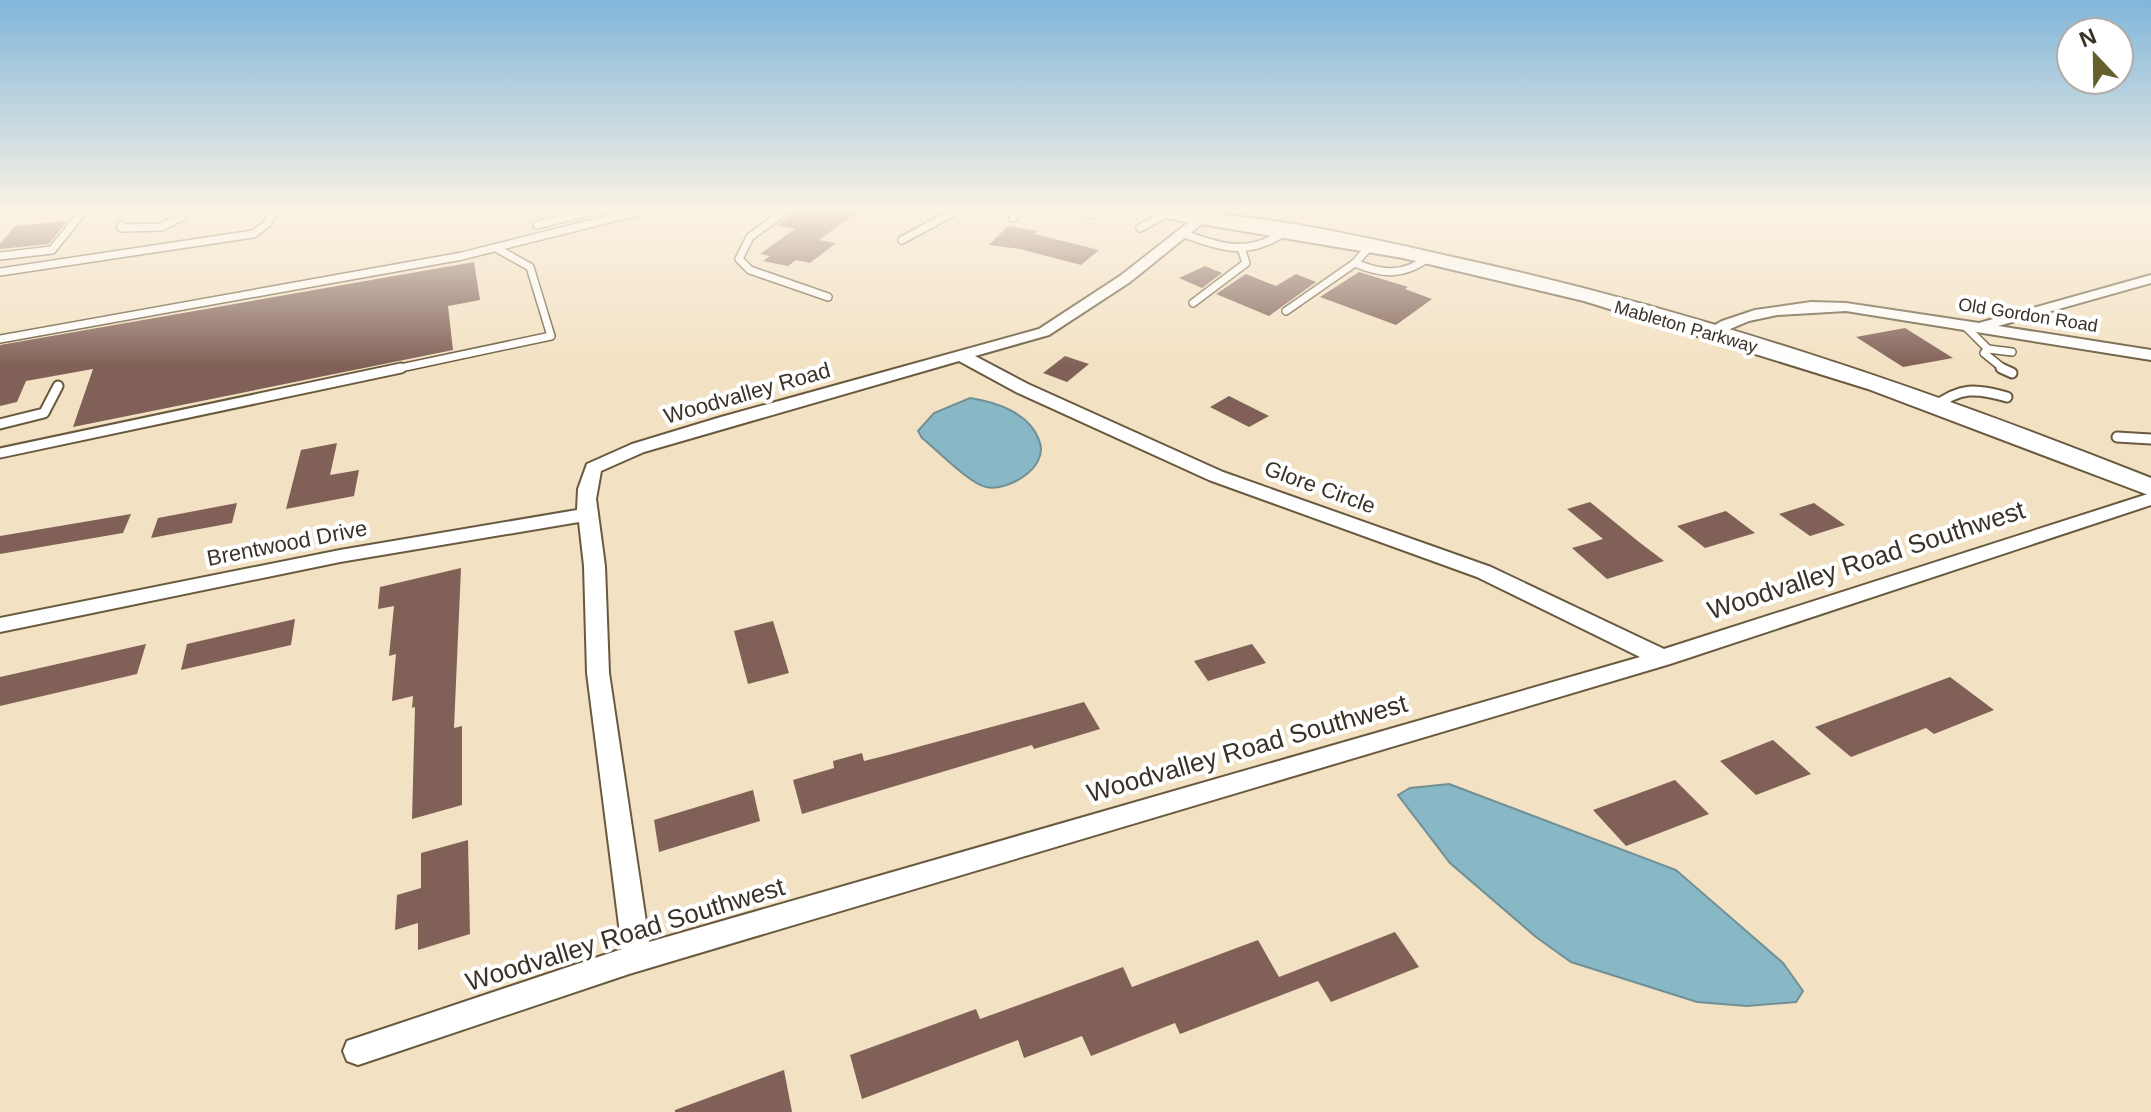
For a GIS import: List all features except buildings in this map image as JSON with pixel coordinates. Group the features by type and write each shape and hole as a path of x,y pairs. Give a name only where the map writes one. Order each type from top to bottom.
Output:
{"main road":[{"name":"Mableton Parkway","path":"1447,263 1711,332 1934,407 2151,488"}],"street":[{"path":"964,357 1044,332 1143,263"},
{"path":"1970,326 2151,279"},
{"name":"Old Gordon Road","path":"1711,332 1758,313 1804,306 1846,307 2151,355"},
{"name":"Woodvalley Road","path":"585,515 585,486 593,468 638,448 964,357"},
{"name":"Glore Circle","path":"964,357 1022,388 1202,470 1484,572 1662,658"},
{"name":"Woodvalley Road Southwest","path":"358,1051 629,961 1662,658 2151,499"},
{"path":"585,515 593,551 598,672 630,878 636,952 629,961"},
{"name":"Brentwood Drive","path":"0,625 340,556 585,515"}],"lane":[{"path":"0,272 61,263"},
{"path":"0,339 415,263"},
{"path":"0,453 551,336 530,267 523,263"},
{"path":"743,263 750,270 828,297"},
{"path":"1193,303 1246,263"},
{"path":"1286,311 1351,263"},
{"path":"1970,326 1988,349 2012,352"},
{"path":"1988,349 1984,353 1997,366 2012,373"},
{"path":"0,424 44,413 58,386"},
{"path":"1934,407 1955,389 1973,387 2007,397"},
{"path":"2117,437 2151,439"}],"water":[{"path":"970,398 991,402 1029,424 1040,443 1041,452 1038,461 1024,476 1004,486 986,487 962,473 922,438 918,431 934,413"},
{"path":"1449,784 1676,870 1783,963 1803,991 1796,1002 1747,1006 1697,1002 1571,962 1536,937 1450,863 1398,795 1410,788"}]}
